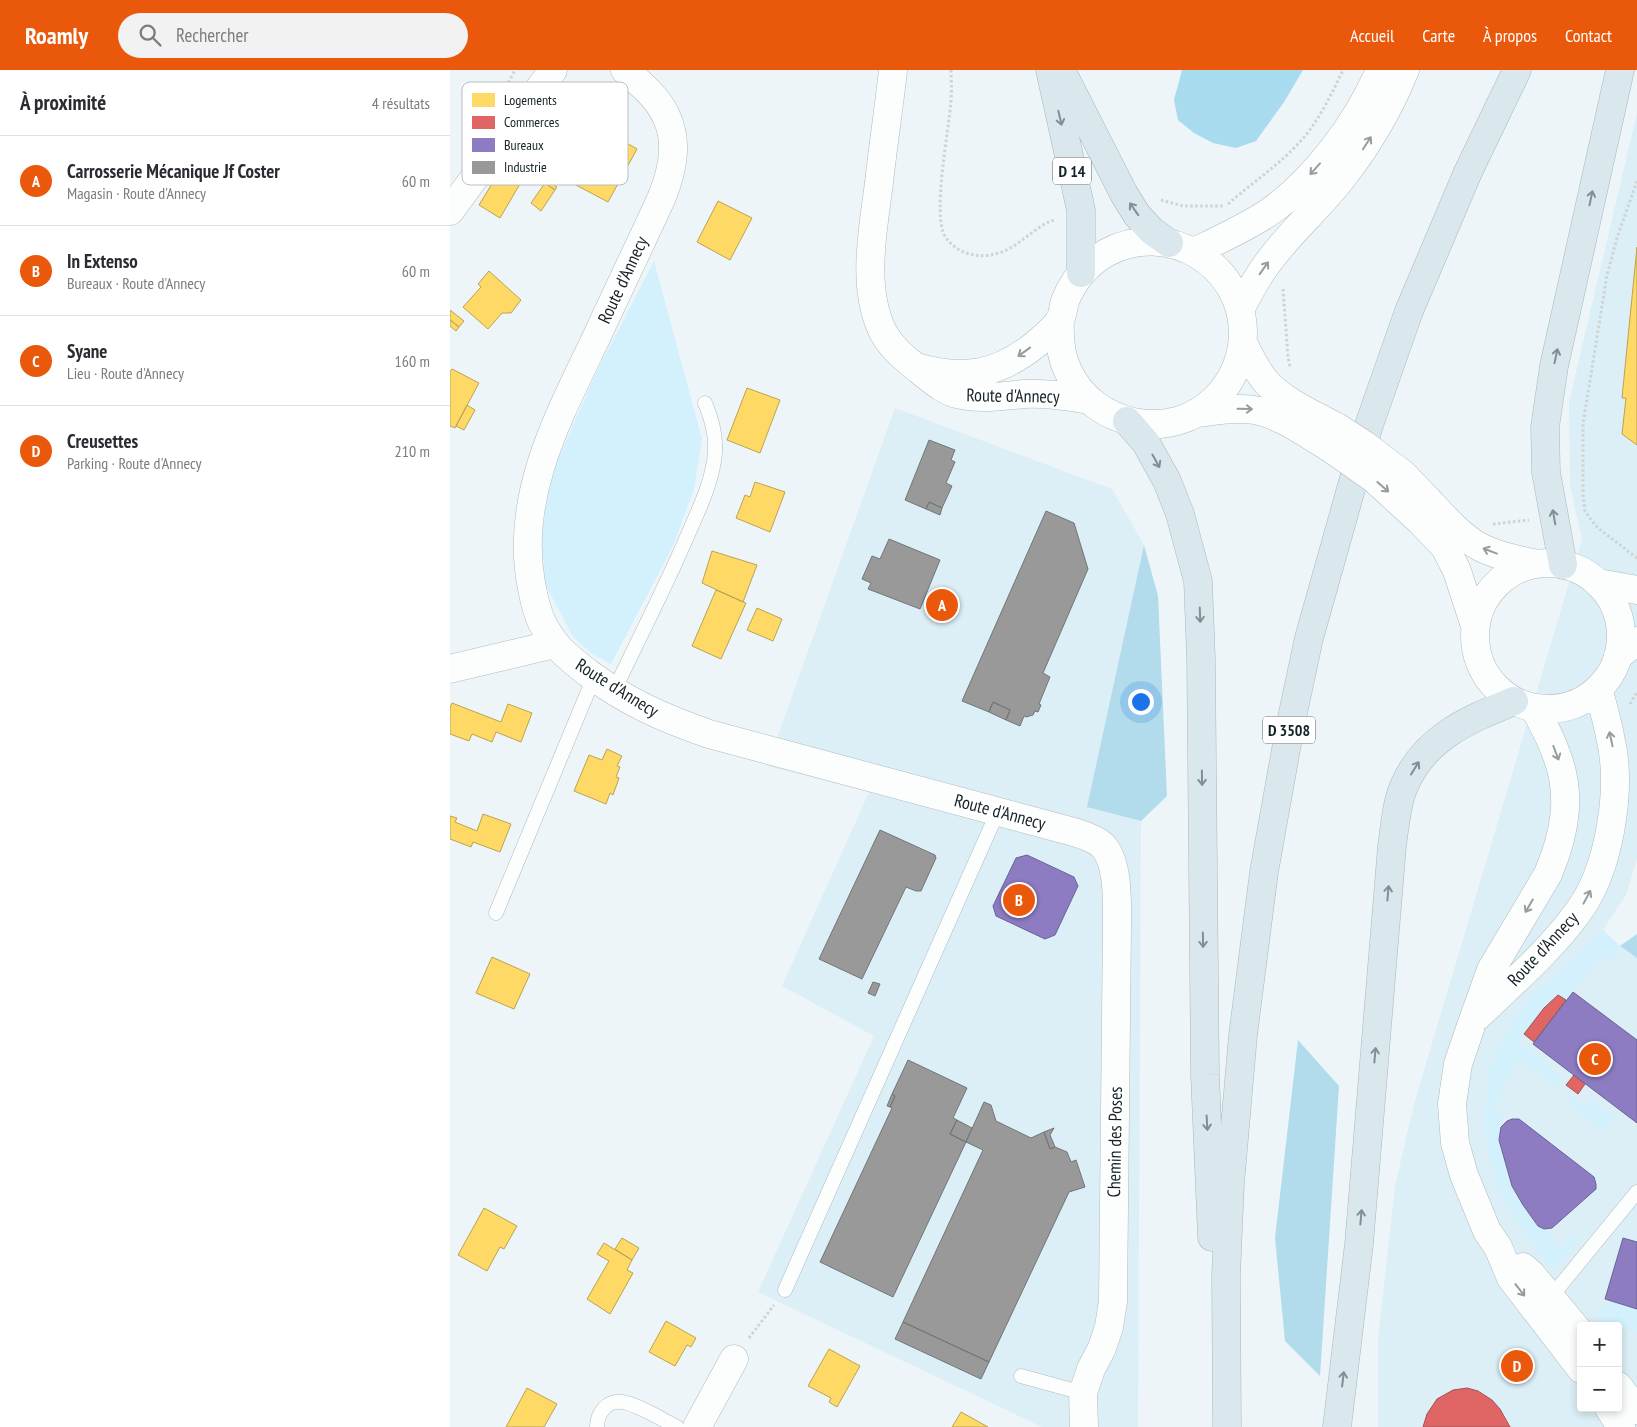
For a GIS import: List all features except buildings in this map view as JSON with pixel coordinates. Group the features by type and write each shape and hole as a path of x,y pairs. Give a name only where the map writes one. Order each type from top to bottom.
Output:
{"highway":[{"name":"D 14","path":"1050,70 1081,210 1081,273"},
{"name":"D 14","path":"1062,70 1124,194 1137,215 1152,231 1169,243"},
{"name":"D 3508","path":"1226,1427 1226,1275 1230,1184 1243,1035 1264,872 1309,638 1368,425 1409,311 1468,172 1517,70"},
{"path":"1550,565 1554,518 1546,472 1545,427 1554,366 1620,70"},
{"path":"1127,421 1146,443 1167,481 1180,514 1198,581 1201,658 1205,1075 1214,1288 1226,1427"},
{"path":"1337,1427 1359,1244 1396,813 1404,787 1414,766 1440,738 1471,719 1525,705"}],"main road":[{"path":"522,82 528,70"},
{"path":"544,82 553,70"},
{"name":"Route d'Annecy","path":"625,70 646,89 667,116 673,143 673,158 666,189 552,434 533,490 529,518 529,571 533,597 546,632 569,658 604,684 653,713 709,734 998,811 1084,836 1103,846 1108,853"},
{"name":"Route d'Annecy","path":"893,70 874,219 870,283 874,305 882,330 898,353 944,390 960,395 998,397 1044,394 1089,400"},
{"path":"1194,252 1243,228 1269,212 1296,188 1327,157 1343,136 1357,115 1380,70"},
{"path":"1240,310 1253,284 1268,262 1342,179 1367,144 1390,103 1405,70"},
{"path":"456,203 466,185"},
{"path":"456,203 469,185"},
{"path":"1153,241 1169,243 1194,252 1207,260 1223,276 1235,296 1240,310 1243,326 1243,343 1238,364 1228,384 1214,400 1196,413 1180,420 1162,424 1127,421 1100,409 1077,386 1068,371 1062,354 1059,337 1060,319 1064,303 1072,287 1081,273 1093,262 1121,246 1136,242 1153,241"},
{"name":"Route d'Annecy","path":"916,367 949,374 985,372 998,368 1024,353 1060,319"},
{"path":"1243,343 1255,366 1267,383 1334,437"},
{"path":"1196,413 1227,409 1254,410 1366,446 1403,474 1458,571 1475,626"},
{"path":"1424,510 1454,527 1480,547 1505,556 1550,565 1582,572 1598,583 1611,599 1618,617 1621,636 1628,649 1598,689 1580,702 1558,709 1525,705 1496,688 1482,670 1475,649 1475,626 1480,608 1489,592 1503,579 1519,569 1550,565"},
{"path":"1598,583 1637,590"},
{"path":"450,669 555,644"},
{"name":"Route d'Annecy","path":"1472,1023 1545,951 1570,923 1584,904 1602,863 1612,819 1615,776 1612,742 1598,689"},
{"name":"Route d'Annecy","path":"1525,705 1555,751 1562,768 1566,809 1564,823 1555,857 1548,874 1491,970 1458,1064 1452,1104 1455,1143 1464,1175 1487,1231 1498,1247 1511,1278 1579,1367"},
{"name":"Chemin des Poses","path":"1084,1427 1083,1392 1109,1327 1113,1301 1118,925 1115,878 1108,853"},
{"name":"Route d'Annecy","path":"1498,1247 1531,1274 1577,1329"},
{"path":"697,1427 734,1359"},
{"path":"1622,1391 1637,1410"},
{"path":"1612,1412 1621,1427"}],"lane":[{"path":"496,913 604,684 674,568 696,516 711,474 714,452 714,436 705,403"},
{"path":"785,1290 998,811"},
{"path":"1550,1298 1637,1192"},
{"path":"1021,1376 1083,1392"},
{"path":"597,1427 597,1420 604,1408 617,1402 631,1405 677,1427"}],"path":[{"path":"1226,206 1279,162 1308,133 1325,108 1343,70"},
{"path":"1637,181 1617,238 1607,275 1583,424 1583,494 1587,514 1598,528 1637,558"},
{"path":"1488,524 1587,514"},
{"path":"1628,711 1630,703 1637,692"},
{"path":"734,1359 785,1290"}],"shaded area":[{"path":"1182,70 1303,70 1284,102 1256,141 1236,148 1213,143 1194,133 1178,120 1174,100"},
{"path":"1637,113 1637,859 1626,895 1603,930 1620,946 1637,958 1637,1427 1378,1427 1378,1340 1395,1186 1414,1104 1582,539 1570,486 1569,402"},
{"path":"654,261 702,439 694,489 673,546 611,664 592,654 573,637 546,586 541,539 551,476 594,377"},
{"path":"895,408 1112,489 1144,545 1088,807 1141,821 1138,1427 1042,1427 758,1292 874,1036 782,986 869,792 767,766"},
{"path":"1144,545 1158,596 1167,796 1141,821 1087,807"},
{"path":"1603,930 1620,946 1609,962 1601,957 1566,1000 1558,995 1544,1008 1518,1041 1563,1078 1557,1087 1521,1060 1499,1088 1504,1093 1493,1108 1501,1114 1502,1122 1499,1140 1512,1186 1561,1249 1574,1234 1579,1240 1556,1269 1543,1257 1520,1227 1501,1194 1489,1162 1485,1124 1488,1071 1501,1043 1531,994 1570,964"},
{"path":"1637,934 1637,958 1620,946"},
{"path":"1298,1040 1339,1086 1320,1376 1285,1341 1275,1238"},
{"path":"1570,1096 1585,1107 1591,1099 1615,1117 1604,1131 1566,1102"},
{"path":"1610,1301 1637,1309 1637,1332 1622,1327 1622,1322 1604,1321 1597,1313"}],"place":[{"name":"Carrosserie Mécanique Jf Coster","path":"942,605"},
{"name":"In Extenso","path":"1019,900"},
{"name":"Syane","path":"1595,1059"},
{"name":"Creusettes","path":"1517,1366"}]}
